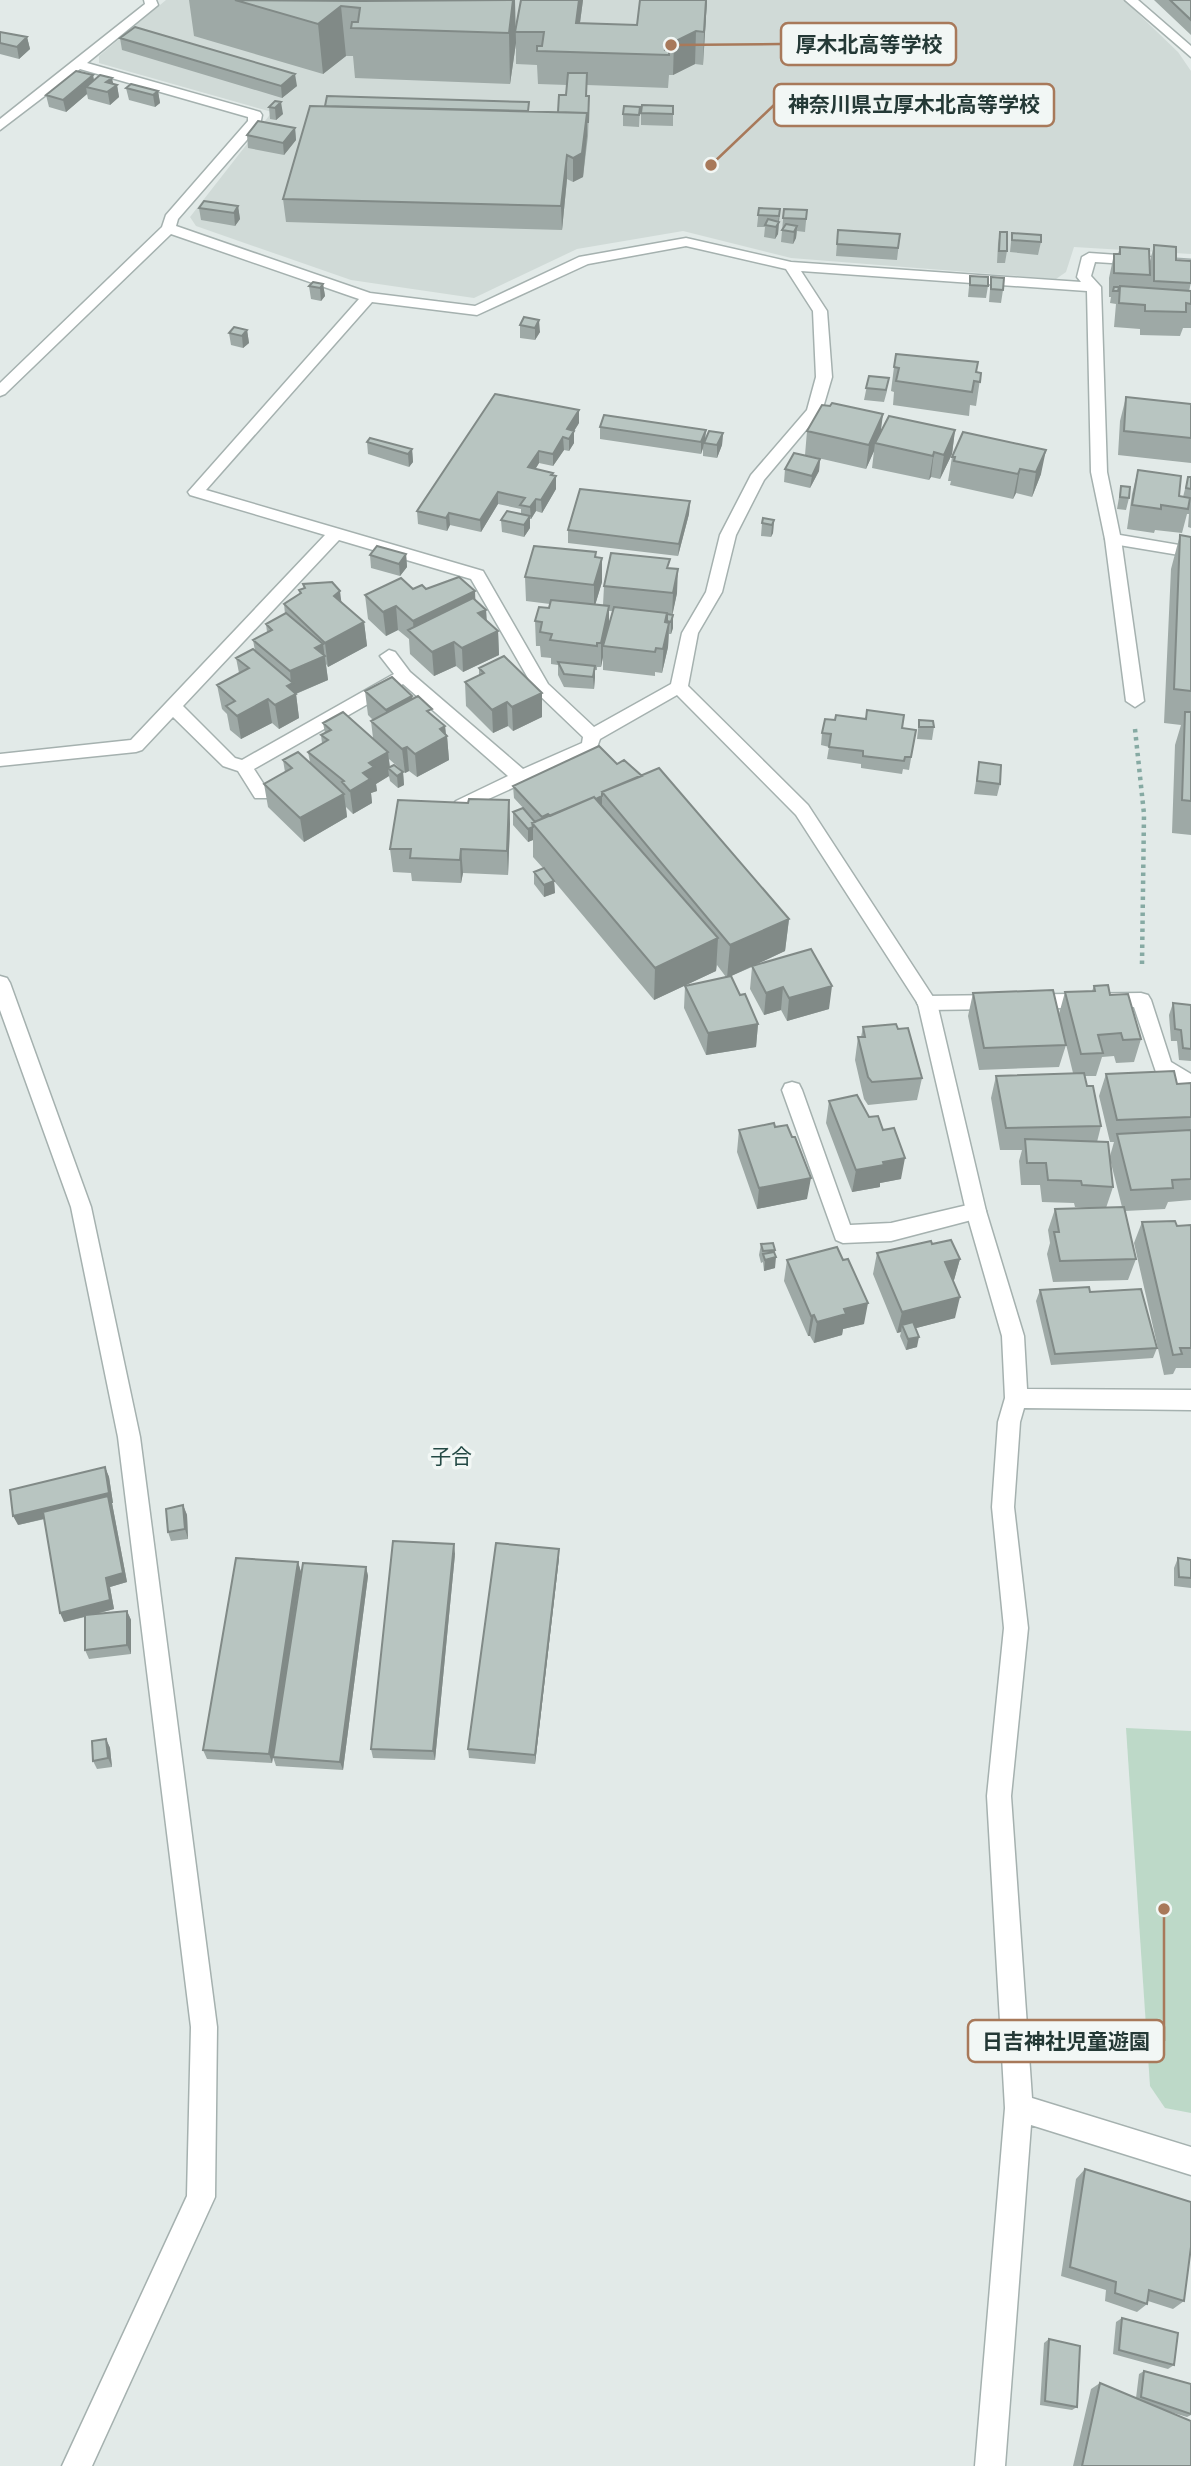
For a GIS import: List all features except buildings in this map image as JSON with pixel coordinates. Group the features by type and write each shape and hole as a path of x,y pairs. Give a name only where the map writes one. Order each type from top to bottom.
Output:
{"street":[{"path":"3,121 152,5 150,0"},
{"path":"1131,0 1191,53"},
{"path":"0,391 169,228 171,218 255,122 255,115 77,64"},
{"path":"169,228 368,297 477,312 584,260 686,242 791,266 1094,287"},
{"path":"1135,701 1113,539 1100,472 1094,287 1084,277 1089,257 1191,264"},
{"path":"462,805 590,746 592,736 679,687 690,633 714,592 728,535 757,478 814,411 824,377 820,312 791,266"},
{"path":"368,297 196,492 477,575 542,688 592,736"},
{"path":"0,760 135,746 335,534"},
{"path":"1113,539 1191,552"},
{"path":"388,656 404,676 521,777"},
{"path":"244,767 404,676"},
{"path":"679,687 802,810 927,1003 976,1211 1013,1335 1016,1398 1009,1422 1003,1507 1016,1628 999,1796 1019,2108 990,2466"},
{"path":"173,706 229,762 244,767 261,794"},
{"path":"0,983 81,1207 129,1437 204,2028 201,2197 77,2466"},
{"path":"927,1003 1141,1000 1163,1067 1191,1084"},
{"path":"792,1090 797,1125 843,1234 891,1232 976,1211"},
{"path":"1016,1398 1191,1400"},
{"path":"1019,2108 1191,2161"}],"path":[{"path":"1135,701 1135,736 1144,814 1141,1000"}],"shaded area":[{"path":"166,0 1124,0 1178,52 1191,71 1191,254 1074,247 1066,272 1056,279 791,258 683,231 577,249 474,298 351,280 196,226 190,217 272,112 99,63 99,56"}],"green space":[{"path":"1126,1728 1191,1731 1191,2113 1165,2108 1150,2086"}],"place":[{"name":"厚木北高等学校","path":"671,45"},
{"name":"神奈川県立厚木北高等学校","path":"711,165"},
{"name":"日吉神社児童遊園","path":"1164,1909"}],"district":[{"name":"子合","path":"451,1457"}]}
